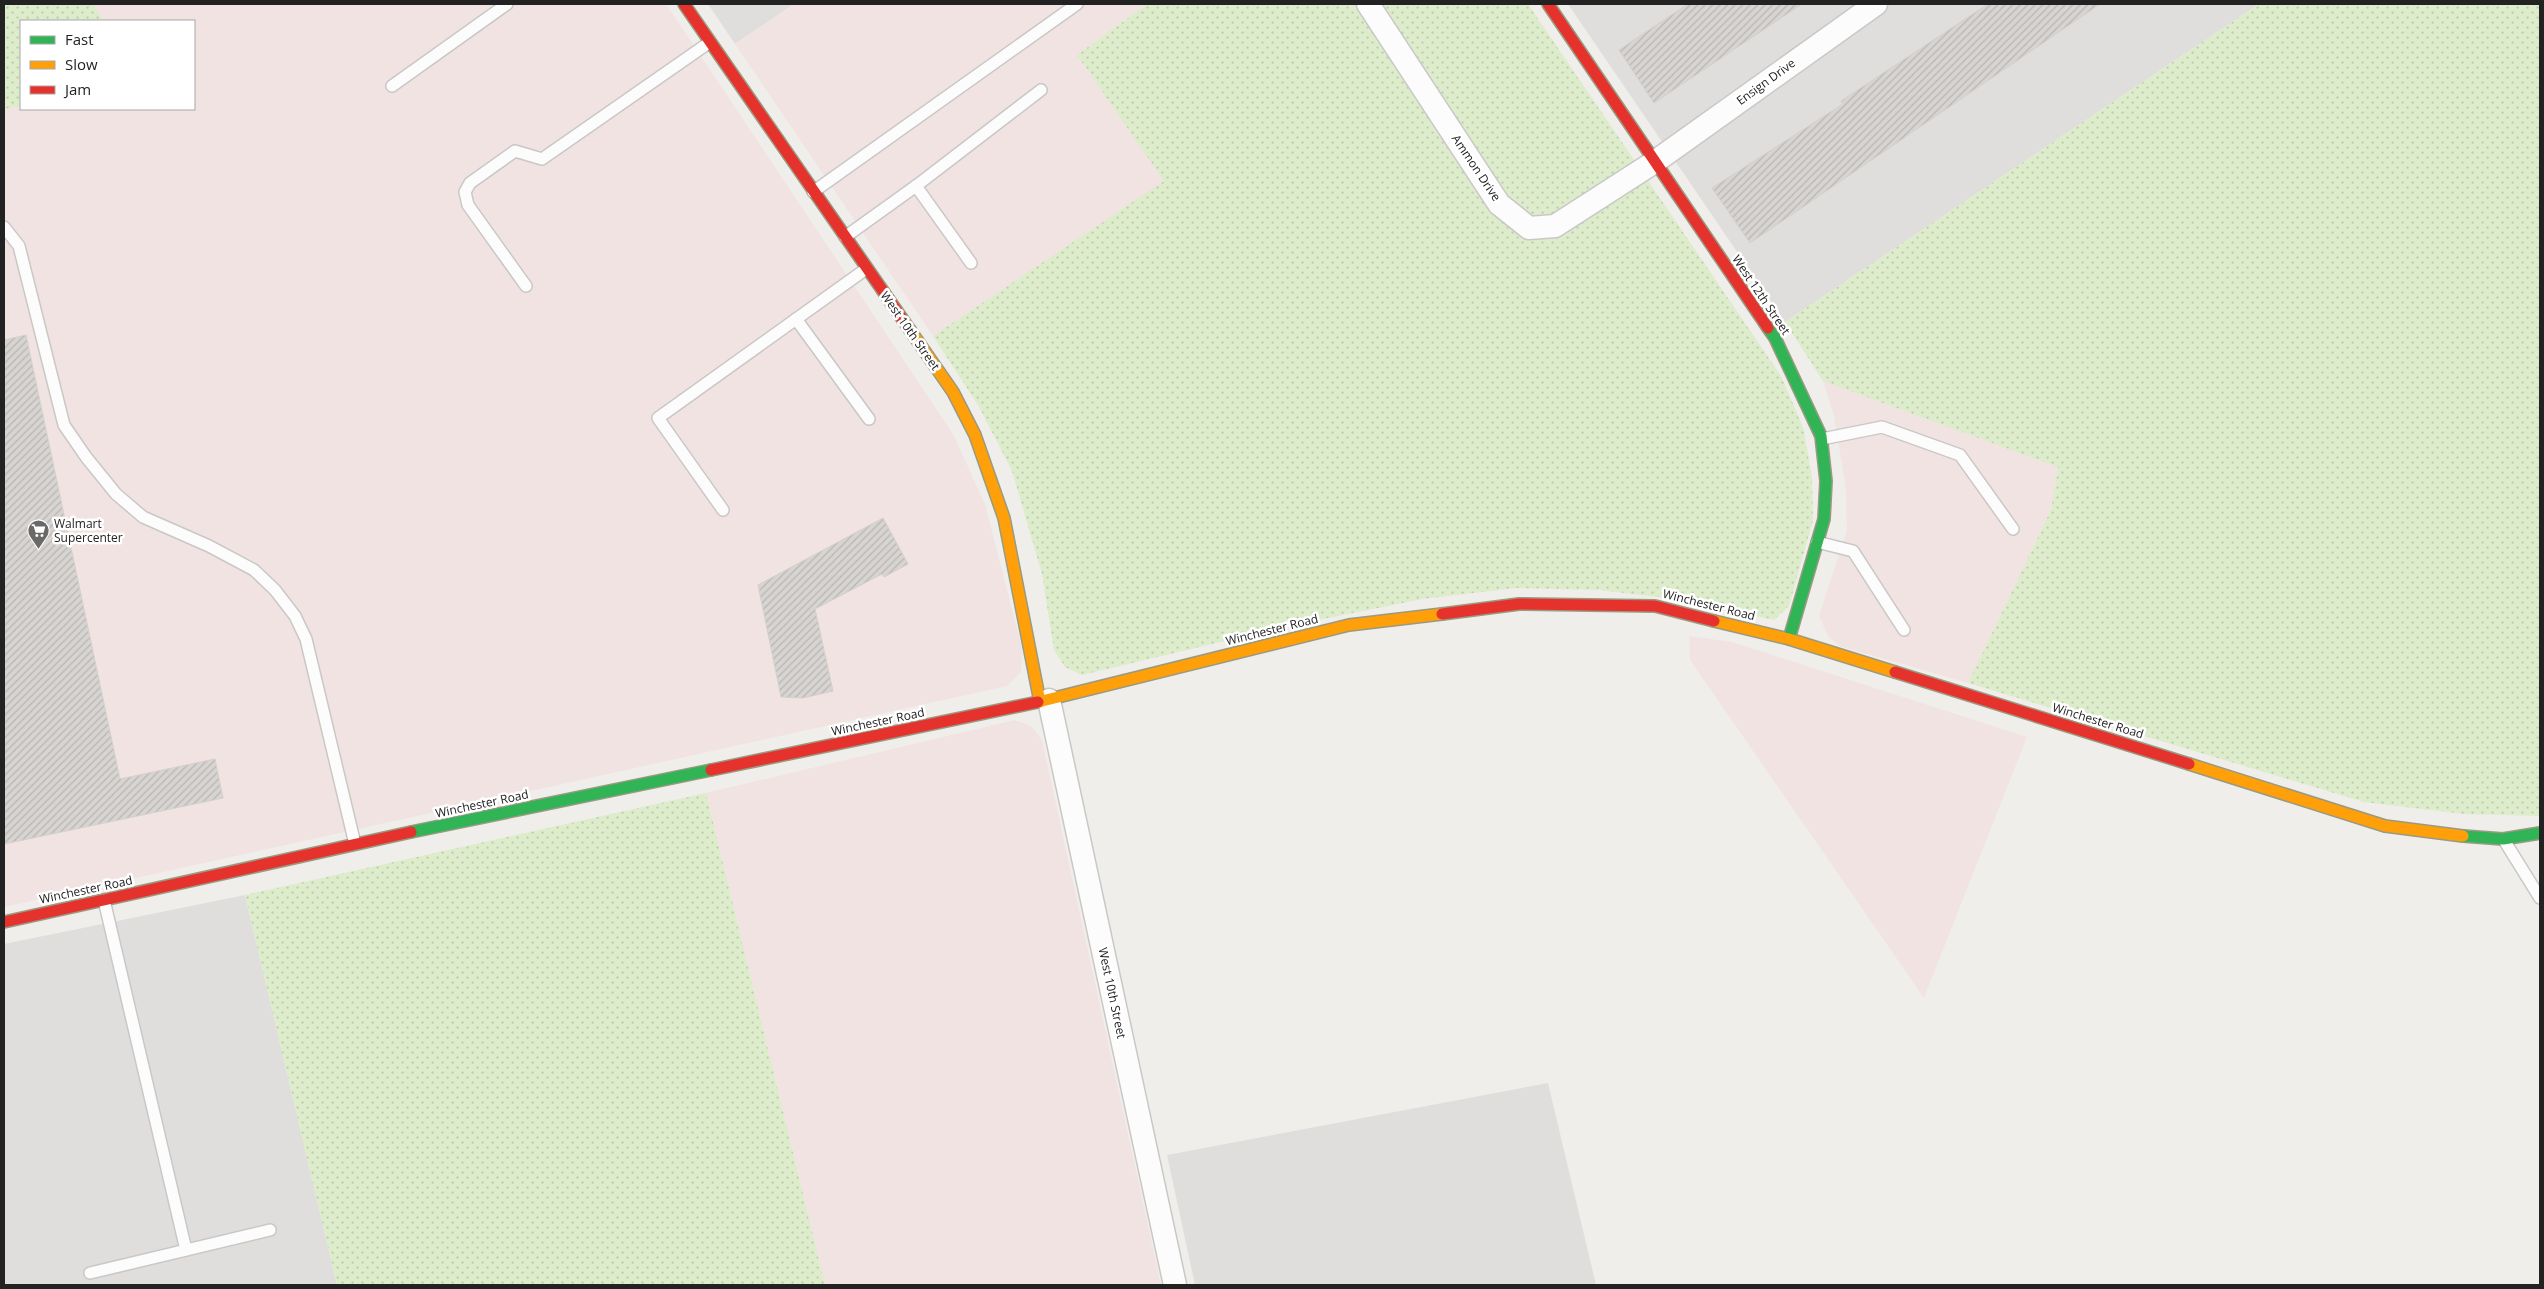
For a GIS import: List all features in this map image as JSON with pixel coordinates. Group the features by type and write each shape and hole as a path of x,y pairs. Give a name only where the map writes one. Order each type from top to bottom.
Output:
{"street":[{"name":"West 10th Street","path":"684,4 952,392 975,435 1004,518 1175,1285"},
{"name":"Ammon Drive","path":"1368,4 1499,204 1529,228 1554,226 1656,161"},
{"name":"West 12th Street","path":"1548,4 1656,161 1735,282 1775,338 1822,439 1826,488 1824,519 1789,639"},
{"name":"Ensign Drive","path":"1656,161 1876,4"},
{"name":"Winchester Road","path":"4,922 355,844 1045,701 1349,625 1519,604 1655,606 1789,639 2385,826 2503,839 2540,833"}],"lane":[{"path":"392,86 507,4"},
{"path":"813,192 1077,4"},
{"path":"526,286 468,205 465,192 470,183 515,151 542,159 710,42"},
{"path":"844,238 916,186 1041,90"},
{"path":"916,186 970,263"},
{"path":"4,227 19,246 64,425 86,457 116,494 143,517 209,546 254,570 275,590 295,616 306,639 355,844"},
{"path":"723,510 658,418 866,269"},
{"path":"796,319 869,419"},
{"path":"1822,439 1882,427 1960,454 2013,529"},
{"path":"1817,542 1853,551 1904,630"},
{"path":"2503,839 2540,898"},
{"path":"104,900 186,1250"},
{"path":"90,1273 270,1230"}],"shaded area":[{"path":"93,4 666,4 953,434 985,504 1022,648 1021,672 1007,686 4,907 4,109 20,106 20,110 195,110 195,20 103,20"},
{"path":"708,4 794,4 735,44"},
{"path":"794,4 1147,4 1077,55 1165,181 933,336 735,44"},
{"path":"1568,4 2259,4 1785,322"},
{"path":"1823,381 2058,466 2051,510 1968,683 1839,646 1828,636 1819,616 1847,530 1846,489 1834,416"},
{"path":"1689,636 1732,642 2027,737 1924,998 1690,660"},
{"path":"1015,720 1031,726 1042,740 1161,1285 825,1285 706,793"},
{"path":"245,895 337,1285 4,1285 4,944"},
{"path":"1548,1083 1596,1285 1195,1285 1167,1155"}],"green space":[{"path":"4,4 93,4 103,20 20,20 20,106 4,109"},
{"path":"1147,4 1528,4 1781,376 1803,427 1812,477 1813,520 1789,606 1774,620 1692,601 1599,590 1516,588 1423,599 1288,626 1082,675 1065,667 1054,650 1042,574 1012,471 978,405 933,336 1164,181 1077,55"},
{"path":"2259,4 2540,4 2540,816 2463,814 2364,802 1968,683 2051,510 2058,467 1823,381 1785,322"},
{"path":"706,793 825,1285 337,1285 245,895"}],"building":[{"path":"1688,4 1802,4 1654,103 1619,50"},
{"path":"1988,4 2100,4 1750,243 1712,188 1843,104 1841,101"},
{"name":"Walmart Supercenter","path":"26,335 120,779 215,759 223,798 4,844 4,340"},
{"path":"883,518 908,564 884,577 882,574 815,609 833,691 803,698 781,697 758,585"}],"traffic: fast":[{"path":"1768,328 1775,338 1821,436 1826,481 1824,519 1789,639"},
{"path":"411,832 711,770"},
{"path":"2463,836 2503,839 2540,833"}],"traffic: slow":[{"path":"910,330 953,392 975,435 1004,518 1040,702"},
{"path":"1038,702 1349,625 1442,614"},
{"path":"1714,621 1789,639 1895,672"},
{"path":"2189,764 2385,826 2463,836"}],"traffic: jam":[{"path":"684,4 910,330"},
{"path":"1548,4 1768,328"},
{"path":"1442,614 1519,604 1655,606 1714,621"},
{"path":"1895,672 2189,764"},
{"path":"711,770 1038,702"},
{"path":"4,922 411,832"}],"place":[{"name":"Walmart Supercenter","path":"38,550"}]}
